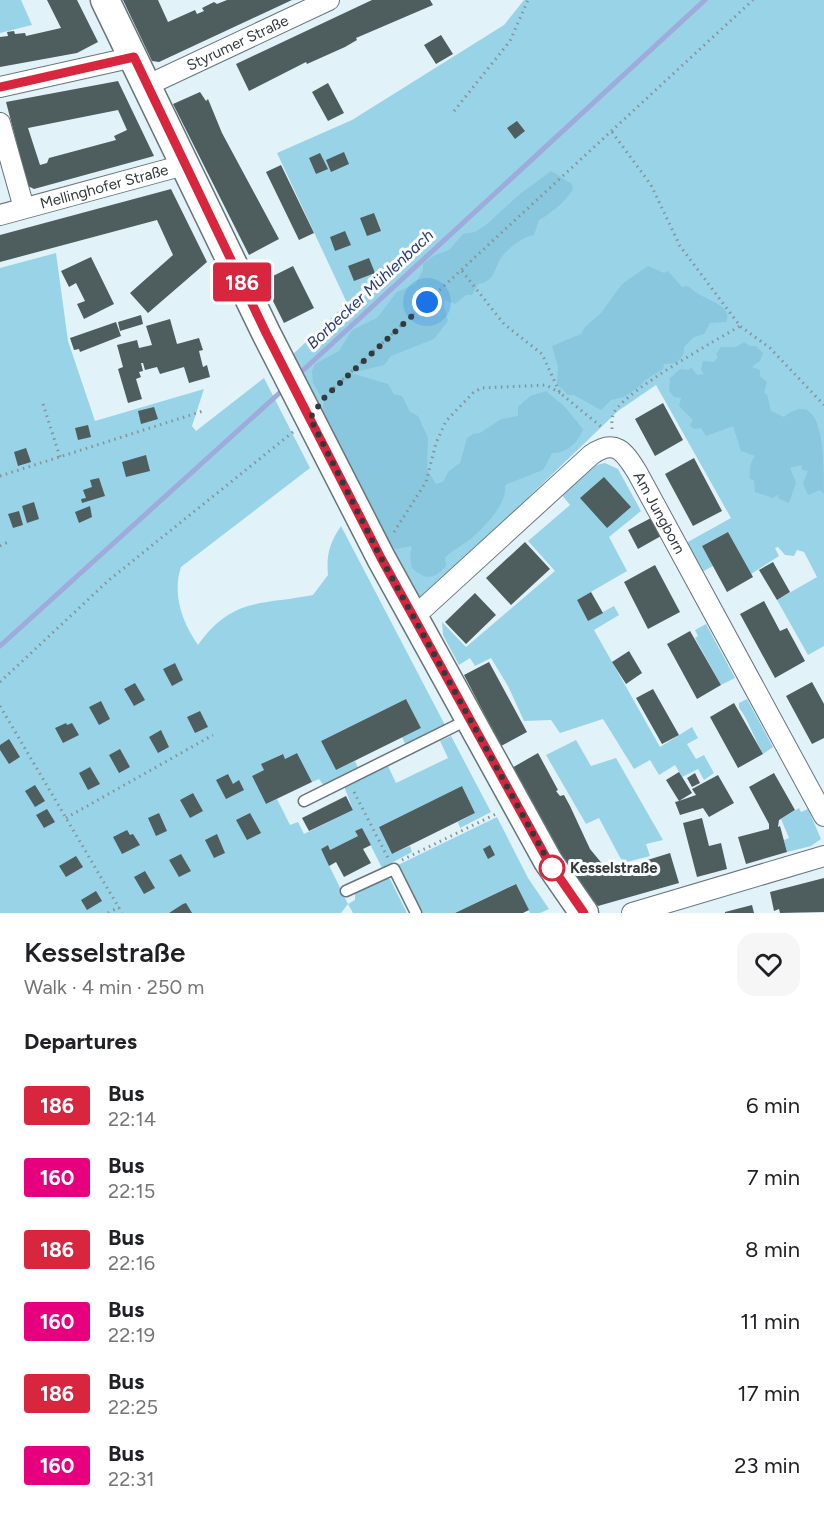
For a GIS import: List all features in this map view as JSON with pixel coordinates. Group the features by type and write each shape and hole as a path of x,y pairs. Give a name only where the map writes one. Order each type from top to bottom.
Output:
{"street":[{"path":"105,0 184,165 381,558 415,616 516,804 577,909"},
{"name":"Styrumer Straße","path":"148,86 329,0"},
{"path":"0,87 134,57"},
{"name":"Mellinghofer Straße","path":"0,123 24,208"},
{"name":"Mellinghofer Straße","path":"0,215 184,165"},
{"name":"Am Jungborn","path":"415,616 591,455 609,446 617,448 624,453 637,472 824,816"},
{"path":"632,913 824,856"}],"lane":[{"path":"304,801 470,719"},
{"path":"346,891 394,869 416,913"}],"path":[{"path":"454,111 510,41 528,0"},
{"path":"0,682 109,580 325,397 753,0"},
{"path":"612,132 643,171 680,246 740,326 770,348 824,405"},
{"path":"462,271 504,324 542,354 560,393"},
{"path":"381,558 426,482 436,443 446,421 473,393 481,388 546,385 560,393 612,437 612,418 627,398 703,347 740,326"},
{"path":"43,404 60,457"},
{"path":"0,476 203,411"},
{"path":"0,546 8,542"},
{"path":"0,706 122,913"},
{"path":"66,818 213,735"},
{"path":"347,779 392,865 516,804"},
{"path":"108,913 119,907"}],"shaded area":[{"path":"0,0 21,0 32,25 0,33"},
{"path":"524,0 824,0 824,646 808,655 777,600 817,577 804,552 797,550 794,556 785,555 778,547 775,548 779,556 751,574 728,532 702,546 713,566 702,572 686,543 731,518 656,385 618,411 411,610 289,358 347,303 277,153 352,120 504,25"},
{"path":"551,171 572,184 573,189 570,194 549,214 539,220 534,235 519,241 505,253 492,276 487,281 478,284 472,295 466,295 455,304 445,300 444,306 448,321 434,339 391,356 384,365 351,373 388,384 394,394 402,396 410,412 418,416 428,438 427,469 436,484 443,482 448,472 460,463 467,438 480,433 501,419 518,416 518,407 530,396 546,391 564,406 583,429 571,446 562,452 552,453 543,470 505,485 503,499 489,520 473,537 445,558 446,566 442,571 429,577 421,575 412,568 410,557 412,546 396,549 390,547 345,467 343,450 332,439 321,417 324,402 313,383 312,371 315,364 339,351 352,330 377,318 397,292 415,284 423,270 423,264 435,255 449,250 463,234 475,232 487,224 520,194"},
{"path":"56,253 68,341 95,421 204,389 192,426 196,431 264,378 310,468 181,567 178,577 180,608 187,627 198,645 223,618 236,611 263,603 313,595 328,575 330,549 341,526 446,727 406,746 402,737 421,728 406,699 321,741 336,770 355,761 359,770 324,786 319,779 312,782 297,753 285,759 282,754 262,764 264,770 252,776 266,804 277,799 290,825 298,822 304,834 353,810 344,786 388,766 396,783 448,758 440,741 451,736 491,812 460,828 458,822 475,813 462,786 379,827 392,854 410,846 412,852 382,868 362,828 355,831 358,836 330,850 328,845 321,849 348,904 341,913 0,913 0,268"},
{"path":"648,266 664,273 668,271 682,287 687,286 721,306 727,313 726,322 710,323 704,334 694,337 684,347 684,353 677,363 664,364 663,369 645,380 640,386 624,397 611,400 601,410 574,395 568,395 557,384 558,367 552,346 581,334 585,327 601,313 622,284"},
{"path":"744,342 750,346 756,346 763,353 760,361 752,367 760,370 760,376 767,382 764,393 767,394 771,411 784,417 797,410 807,410 814,418 822,445 824,494 820,490 808,495 803,483 808,471 802,470 801,465 790,468 796,483 789,503 778,498 779,494 773,498 755,492 754,480 750,479 750,473 755,456 741,451 733,426 706,436 701,428 694,429 690,425 693,420 679,406 681,398 674,397 669,391 670,378 680,369 689,370 691,367 697,375 704,374 701,370 703,361 714,362 721,347 736,347"},
{"path":"605,463 618,469 641,511 609,537 627,571 577,600 588,620 614,606 619,615 594,630 660,747 692,727 698,738 687,744 696,759 704,755 714,773 704,780 698,769 682,777 675,765 659,775 650,760 634,769 603,719 560,733 551,720 524,721 508,686 491,658 475,666 470,658 459,665 443,635 442,622 466,647 555,571 528,541 570,505 561,494 596,465"},
{"path":"706,624 735,678 721,685 695,638 698,636 695,630"},
{"path":"747,699 773,747 763,754 739,708 739,703"},
{"path":"576,740 591,766 616,758 663,840 646,844 650,856 623,863 599,818 586,824 546,755"},
{"path":"799,808 801,812 808,809 821,839 811,846 787,852 784,840 789,838 781,819"},
{"path":"497,817 528,878 549,909 540,913 530,913 515,884 455,913 421,913 398,865"},
{"path":"385,876 390,879 407,913 353,913 348,904 355,900 355,891"}],"building":[{"path":"47,0 77,0 98,42 77,53 0,67 0,37 8,36 7,32 25,33 26,36 61,28"},
{"path":"123,0 158,0 168,22 195,10 197,14 204,11 202,8 214,2 217,4 227,0 292,0 159,62 152,61"},
{"path":"372,0 430,0 433,5 356,38 357,40 345,47 307,64 306,62 249,91 236,64"},
{"path":"441,35 453,54 436,64 424,45"},
{"path":"118,81 154,156 34,189 28,186 6,102","holes":["118,110 127,130 114,136 116,140 49,158 47,163 40,165 28,128"]},
{"path":"328,83 344,113 328,121 312,92"},
{"path":"200,92 206,101 208,99 222,133 279,239 249,255 173,104"},
{"path":"517,121 525,131 515,139 507,128"},
{"path":"344,152 349,164 331,172 326,160"},
{"path":"320,153 328,169 316,174 309,158"},
{"path":"281,165 314,233 299,240 266,172"},
{"path":"171,189 207,262 148,313 130,293 173,255 157,220 0,262 0,235"},
{"path":"374,213 381,231 367,236 360,218"},
{"path":"345,231 351,245 335,251 330,237"},
{"path":"91,257 114,304 84,319 77,304 85,301 76,283 69,287 61,271"},
{"path":"369,258 375,273 354,281 348,266"},
{"path":"293,266 314,308 284,323 263,281"},
{"path":"141,315 143,324 120,331 118,322"},
{"path":"170,319 177,344 199,338 203,350 199,351 203,367 207,365 210,377 189,383 184,367 160,374 157,367 145,370 141,363 143,371 139,372 141,377 136,379 142,399 128,403 118,369 123,367 117,345 137,340 139,348 152,345 146,326"},
{"path":"116,322 121,336 80,352 79,349 74,350 70,338"},
{"path":"663,403 683,440 655,456 635,419"},
{"path":"154,407 158,419 141,424 138,411"},
{"path":"88,425 91,437 78,440 75,428"},
{"path":"26,448 31,462 18,466 14,452"},
{"path":"146,455 150,471 126,477 122,462"},
{"path":"694,458 722,511 693,526 665,474"},
{"path":"604,477 631,507 607,528 580,498"},
{"path":"99,478 105,496 82,503 81,499 86,498 83,490 92,487 90,480"},
{"path":"34,502 39,519 27,523 22,506"},
{"path":"90,506 92,517 79,523 75,512"},
{"path":"19,511 23,525 13,528 8,514"},
{"path":"651,518 661,536 638,549 628,530"},
{"path":"728,532 753,577 727,592 702,546"},
{"path":"525,542 550,569 511,605 486,578"},
{"path":"773,562 790,592 777,600 759,570"},
{"path":"655,565 680,612 648,629 624,582"},
{"path":"591,592 603,613 588,621 577,600"},
{"path":"475,593 496,615 466,644 445,622"},
{"path":"764,601 780,631 787,628 805,661 775,678 740,614"},
{"path":"690,631 721,685 697,699 667,644"},
{"path":"629,651 642,673 626,684 612,662"},
{"path":"489,662 527,732 501,746 464,675"},
{"path":"175,663 183,680 172,686 163,669"},
{"path":"812,682 824,704 824,738 812,744 786,696"},
{"path":"135,683 145,700 134,706 124,689"},
{"path":"653,689 679,735 662,744 636,698"},
{"path":"406,699 421,728 336,770 321,741"},
{"path":"101,701 110,719 99,725 89,707"},
{"path":"734,703 763,754 738,768 710,717"},
{"path":"200,711 208,727 195,733 187,717"},
{"path":"66,723 67,725 72,723 79,735 63,743 55,728"},
{"path":"161,730 169,747 158,753 149,737"},
{"path":"9,739 20,757 9,764 0,750 0,745"},
{"path":"120,749 130,767 119,773 109,755"},
{"path":"297,753 312,782 266,804 252,776 264,770 261,764 283,754 285,759"},
{"path":"538,753 558,790 556,791 560,796 564,795 570,806 590,849 609,872 670,853 679,883 598,906 566,867 510,769"},
{"path":"90,767 100,784 88,790 79,773"},
{"path":"679,772 692,793 679,801 666,780"},
{"path":"695,773 700,783 692,787 687,778"},
{"path":"774,773 795,810 779,820 778,827 780,826 787,852 746,864 738,837 769,829 769,824 749,787"},
{"path":"228,774 233,784 239,780 244,790 226,799 216,780"},
{"path":"718,775 734,803 709,817 703,808 680,815 675,802 696,795 692,789"},
{"path":"35,785 45,801 35,807 25,791"},
{"path":"462,786 475,813 392,854 379,827"},
{"path":"193,793 203,811 190,818 180,800"},
{"path":"346,796 353,810 309,831 302,818"},
{"path":"47,809 55,822 44,828 36,815"},
{"path":"159,813 167,831 156,836 148,818"},
{"path":"250,813 261,833 247,840 236,820"},
{"path":"702,818 709,846 721,843 727,869 697,877 683,823"},
{"path":"362,828 371,845 363,849 371,863 344,877 336,862 329,866 321,849 328,845 330,850 358,836 355,831"},
{"path":"127,830 130,835 133,834 140,845 122,854 113,837"},
{"path":"217,834 225,853 214,858 205,840"},
{"path":"490,845 495,855 488,859 483,849"},
{"path":"181,854 191,871 179,877 169,860"},
{"path":"76,856 83,867 66,877 59,866"},
{"path":"145,871 155,888 144,894 134,877"},
{"path":"824,878 824,912 780,913 779,909 774,911 770,892"},
{"path":"516,884 529,910 523,913 455,913"},
{"path":"96,891 102,901 87,910 81,900"},
{"path":"186,903 192,913 169,913 183,904"},
{"path":"752,905 754,913 725,913 725,912"}],"waterway":[{"name":"Borbecker Mühlenbach","path":"298,375 705,0"},
{"name":"Borbecker Mühlenbach","path":"0,646 285,388"}],"bus line":[{"name":"186","path":"0,87 134,57 266,333 381,558 548,861 584,913"}],"place":[{"name":"Kesselstraße","path":"552,868"}],"route":[{"path":"427,302 325,397 310,418 381,558 552,868"}]}
